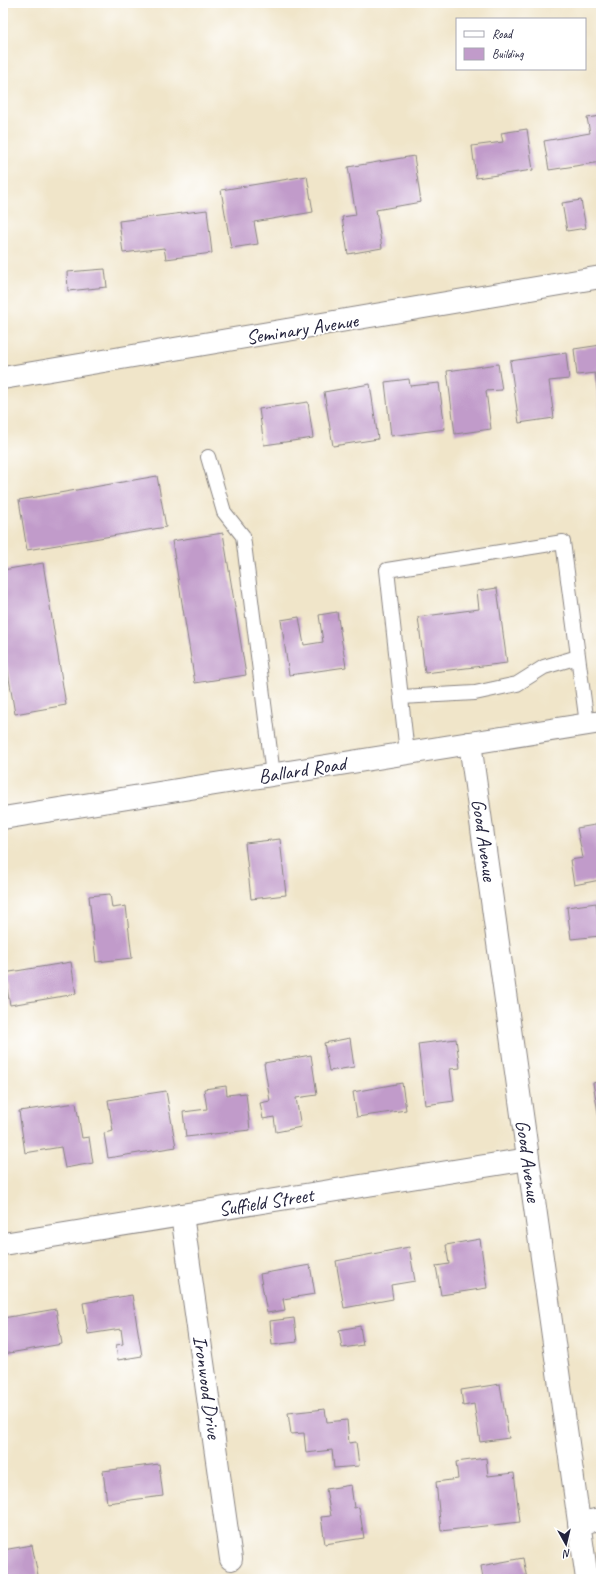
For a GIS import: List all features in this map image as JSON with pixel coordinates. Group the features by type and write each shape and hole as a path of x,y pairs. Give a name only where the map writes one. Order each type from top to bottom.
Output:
{"street":[{"name":"Seminary Avenue","path":"3,378 601,277"},
{"name":"Ballard Road","path":"3,818 594,723"},
{"name":"Good Avenue","path":"470,743 587,1579"},
{"name":"Suffield Street","path":"3,1244 528,1159"},
{"name":"Ironwood Drive","path":"182,1215 231,1559"},
{"path":"579,1523 601,1519"}],"lane":[{"path":"208,457 224,512 243,536 273,775"},
{"path":"407,753 387,570 563,542 578,657 594,723"},
{"path":"401,697 475,693 517,684 544,667 578,657"}],"building":[{"path":"601,116 601,162 549,170 544,141 590,133 587,118"},
{"path":"527,129 533,170 476,178 472,146 503,142 501,133"},
{"path":"414,156 421,202 376,210 382,248 348,254 342,217 356,215 348,167"},
{"path":"307,176 313,212 254,222 258,244 231,248 221,190"},
{"path":"581,200 586,228 567,231 562,203"},
{"path":"207,210 212,253 166,259 164,248 123,253 119,221"},
{"path":"105,269 107,287 68,291 67,272"},
{"path":"601,345 600,411 595,373 577,375 574,349"},
{"path":"566,353 569,379 549,381 554,418 519,423 510,361"},
{"path":"498,364 502,390 486,391 491,429 455,434 447,371"},
{"path":"409,379 410,386 439,383 445,429 391,436 385,382"},
{"path":"370,384 378,439 333,446 324,392"},
{"path":"308,402 313,438 264,445 259,409"},
{"path":"157,476 166,527 27,550 19,500"},
{"path":"223,533 246,675 195,683 172,541"},
{"path":"43,563 66,705 15,714 3,643 3,570"},
{"path":"497,588 507,663 425,673 418,617 479,609 477,591"},
{"path":"337,612 346,667 289,675 281,620 299,617 304,645 323,642 319,615"},
{"path":"601,824 601,871 598,871 600,880 574,885 570,860 583,858 577,828"},
{"path":"280,839 286,895 251,899 245,843"},
{"path":"110,894 112,908 126,906 132,958 96,962 89,896"},
{"path":"596,903 600,936 571,939 567,907"},
{"path":"71,962 76,994 10,1005 4,973"},
{"path":"350,1038 354,1067 329,1071 324,1043"},
{"path":"456,1039 460,1068 450,1069 454,1101 425,1105 418,1044"},
{"path":"311,1055 317,1095 296,1098 301,1127 276,1132 274,1117 263,1119 260,1103 270,1101 264,1063"},
{"path":"601,1081 601,1125 600,1125 593,1083"},
{"path":"402,1083 406,1110 357,1117 353,1092"},
{"path":"226,1086 227,1095 246,1093 250,1130 186,1137 183,1112 207,1109 204,1089"},
{"path":"166,1091 176,1147 108,1158 104,1133 113,1131 108,1100"},
{"path":"76,1103 82,1138 89,1137 93,1163 65,1168 61,1147 25,1153 19,1111"},
{"path":"480,1239 487,1288 441,1295 436,1266 449,1264 446,1245"},
{"path":"409,1247 415,1281 391,1285 393,1299 344,1308 336,1261"},
{"path":"310,1265 315,1294 283,1299 285,1310 267,1313 260,1274"},
{"path":"132,1295 142,1356 118,1360 116,1345 123,1344 121,1329 88,1334 83,1303"},
{"path":"56,1309 62,1344 3,1354 3,1318"},
{"path":"294,1318 297,1342 272,1345 270,1321"},
{"path":"360,1326 363,1345 342,1348 339,1330"},
{"path":"500,1384 509,1438 480,1442 474,1404 463,1406 461,1390"},
{"path":"325,1409 327,1422 347,1420 349,1443 356,1442 359,1466 334,1468 332,1450 306,1453 304,1433 291,1434 288,1413"},
{"path":"486,1458 488,1476 514,1473 520,1522 441,1531 436,1482 458,1479 456,1462"},
{"path":"159,1464 163,1496 107,1503 103,1471"},
{"path":"351,1485 354,1508 359,1507 364,1538 325,1544 321,1517 331,1516 326,1489"},
{"path":"32,1545 38,1575 32,1576 32,1579 3,1579 3,1550"},
{"path":"523,1558 527,1579 483,1579 481,1566"}]}
